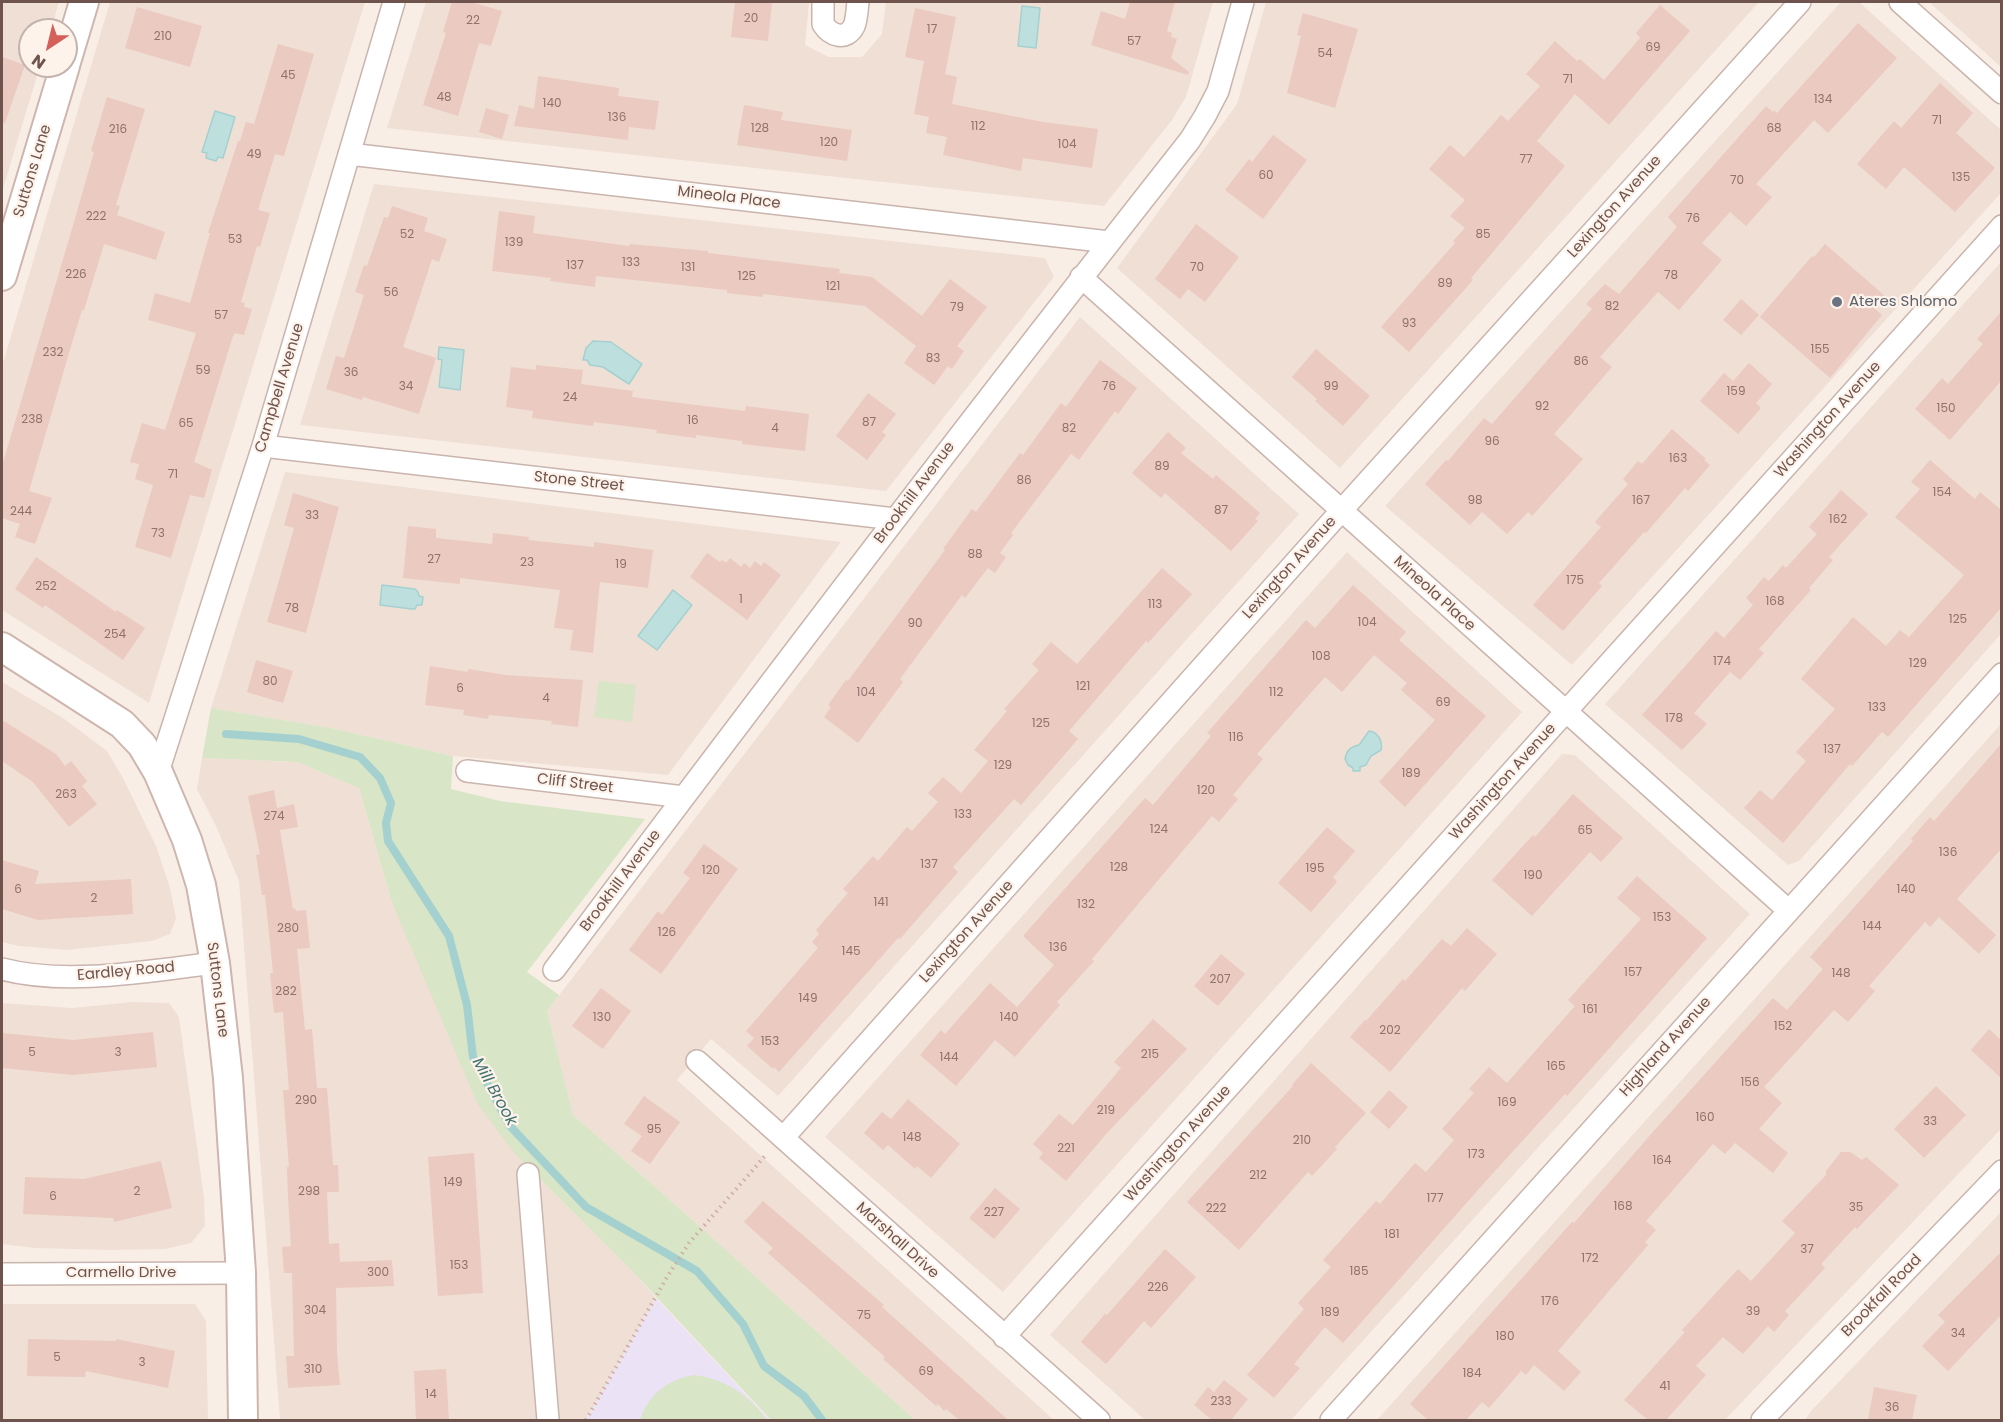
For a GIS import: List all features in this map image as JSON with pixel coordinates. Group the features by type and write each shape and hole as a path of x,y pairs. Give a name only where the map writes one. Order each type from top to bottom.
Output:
{"street":[{"name":"Suttons Lane","path":"78,22 84,2"},
{"name":"Campbell Avenue","path":"158,772 263,446 394,2"},
{"path":"824,2 823,24 833,35 840,36 852,30 858,2"},
{"name":"Brookhill Avenue","path":"554,970 895,519 1081,277 1190,140 1218,91 1244,2"},
{"name":"Lexington Avenue","path":"783,1138 1341,511 1800,2"},
{"path":"1900,2 2001,93"},
{"name":"Suttons Lane","path":"2,276 61,78"},
{"name":"Mineola Place","path":"349,154 1109,242"},
{"name":"Washington Avenue","path":"1004,1337 2001,226"},
{"name":"Mineola Place","path":"1081,277 1788,910"},
{"name":"Stone Street","path":"263,446 895,519"},
{"name":"Suttons Lane","path":"2,647 122,724 142,744 158,772 187,840 201,885 215,963 228,1078 241,1273 243,1420"},
{"name":"Highland Avenue","path":"1331,1420 2001,674"},
{"name":"Cliff Street","path":"467,771 684,797"},
{"name":"Eardley Road","path":"2,969 79,978 215,963"},
{"name":"Marshall Drive","path":"697,1061 1098,1420"},
{"name":"Brookfall Road","path":"1762,1420 2001,1171"},
{"path":"528,1174 548,1420"},
{"name":"Carmello Drive","path":"2,1274 241,1273"}],"path":[{"path":"586,1420 667,1277 689,1243 765,1156"}],"shaded area":[{"path":"2,2 59,2 54,18 18,18 18,78 36,78 2,192"},
{"path":"110,2 365,2 149,703 2,610 2,366"},
{"path":"426,2 809,2 805,45 829,57 862,57 882,34 886,2 1213,2 1186,97 1172,120 1104,206 387,128"},
{"path":"1266,2 1759,2 1340,468 1117,268 1237,104"},
{"path":"1841,2 1859,2 2001,130 2001,193 1572,665 1385,506"},
{"path":"1929,2 2001,2 2001,67"},
{"path":"374,184 1045,258 1054,277 886,491 300,425"},
{"path":"2001,262 2001,634 1799,861 1788,865 1605,704"},
{"path":"1080,317 1299,514 778,1096 711,1039 677,1080 1054,1420 915,1420 573,1115 547,1011"},
{"path":"285,472 841,542 668,775 453,756 331,728 211,708"},
{"path":"1347,552 1522,712 1003,1292 825,1137"},
{"path":"2,682 63,718 107,751 123,778 156,846 170,888 176,918 170,934 152,941 67,950 19,946 2,942"},
{"path":"2001,724 2001,1129 1725,1420 1377,1420"},
{"path":"1562,754 1575,755 1750,914 1291,1420 1145,1420 1050,1335"},
{"path":"202,758 297,762 359,788 391,900 516,1155 656,1298 586,1420 280,1420 239,881 216,826 197,789"},
{"path":"132,1002 169,1003 179,1017 204,1197 205,1226 191,1243 165,1249 35,1248 2,1244 2,1003 72,1008"},
{"path":"2001,1212 2001,1420 1805,1420 1812,1410"},
{"path":"656,1298 770,1420 586,1420"},
{"path":"2,1304 195,1304 206,1321 208,1420 2,1420"}],"green space":[{"path":"599,681 636,685 632,722 594,717"},
{"path":"211,708 331,728 453,756 451,789 500,801 645,819 527,972 559,995 547,1011 573,1115 915,1420 771,1420 633,1272 516,1155 477,1103 391,900 359,788 297,762 202,758"},
{"path":"694,1375 716,1380 736,1390 767,1420 640,1420 648,1403 660,1390 675,1380"}],"water":[{"path":"1022,6 1040,8 1036,48 1018,46"},
{"path":"215,111 235,117 223,158 218,157 216,161 206,158 207,153 202,152"},
{"path":"593,341 611,342 642,364 629,384 603,367 590,365 587,360 583,360 586,348"},
{"path":"439,347 464,350 460,390 439,387 442,360 438,359"},
{"path":"382,585 415,589 419,596 423,597 422,605 417,605 415,609 412,609 380,605"},
{"path":"673,590 692,605 657,650 638,636"},
{"path":"1369,731 1375,733 1379,738 1381,750 1371,756 1366,765 1360,767 1360,771 1353,771 1345,759 1347,753 1349,749 1359,745"}],"building":[{"path":"452,2 471,2 502,11 491,46 479,43 458,116 423,105 446,33 443,32"},
{"path":"735,2 772,2 768,41 731,37"},
{"path":"1130,2 1175,2 1167,31 1172,33 1171,37 1177,39 1171,58 1189,72 1188,75 1091,45 1101,11 1125,19"},
{"path":"1660,5 1690,31 1609,125 1575,94 1537,141 1565,166 1471,278 1473,280 1409,352 1381,327 1455,243 1453,241 1465,228 1450,216 1465,200 1429,169 1450,145 1464,157 1501,115 1508,121 1540,86 1526,74 1555,41 1577,61 1580,59 1604,80 1640,38 1636,33"},
{"path":"137,7 202,26 190,67 125,48"},
{"path":"915,8 956,17 945,74 957,77 952,104 1043,122 1098,129 1092,168 1023,158 1021,171 943,155 947,137 926,133 929,117 914,114 924,61 905,57"},
{"path":"1303,13 1358,29 1335,108 1287,93 1301,36 1297,35"},
{"path":"1858,23 1897,58 1828,133 1814,120 1756,184 1772,197 1746,226 1730,212 1702,243 1722,260 1679,310 1658,292 1600,357 1612,367 1554,434 1583,459 1532,516 1528,512 1507,534 1482,512 1470,525 1425,484 1446,460 1448,461 1484,418 1492,424 1592,309 1586,304 1605,284 1619,294 1677,227 1668,217 1766,106 1777,113"},
{"path":"278,44 314,54 284,156 275,154 258,210 270,213 260,247 257,246 241,302 245,303 244,307 252,309 244,335 235,333 233,336 194,462 212,470 204,498 190,495 171,558 135,547 153,485 135,479 139,464 130,462 142,423 165,430 196,333 148,320 155,293 190,303 210,233 208,233 238,141 240,141 246,122 254,124"},
{"path":"2,57 18,63 18,78 21,78 5,123 2,123"},
{"path":"538,76 619,88 618,96 659,101 655,130 629,127 628,140 514,126 519,105 534,109"},
{"path":"1940,83 1973,113 1956,133 1995,168 1955,212 1904,167 1886,189 1857,164 1894,121 1901,128"},
{"path":"107,97 145,109 116,205 120,206 117,215 165,232 156,260 104,244 84,310 82,310 29,491 52,498 35,544 15,537 20,524 2,518 2,466 94,152 91,151"},
{"path":"744,105 783,112 781,120 852,130 847,161 737,145"},
{"path":"486,108 509,115 502,139 479,132"},
{"path":"1273,135 1307,160 1263,219 1225,190 1249,159 1252,162"},
{"path":"392,206 428,218 424,231 447,239 439,262 432,259 403,347 436,358 419,414 363,397 362,400 326,389 336,356 344,358 364,295 355,292 364,265 367,266 384,217 388,218"},
{"path":"499,211 535,216 533,233 629,246 630,244 708,251 708,253 840,269 839,273 872,277 922,316 950,279 987,307 957,346 964,351 952,369 948,366 934,385 904,363 916,346 865,306 763,294 763,297 727,293 727,290 596,276 595,287 550,281 551,278 492,271"},
{"path":"1196,224 1239,257 1205,302 1188,289 1180,299 1155,279"},
{"name":"Ateres Shlomo","path":"1825,244 1885,296 1874,308 1882,315 1830,378 1760,317"},
{"path":"1741,299 1759,315 1741,335 1723,320"},
{"path":"2001,312 2001,381 1950,440 1915,409 1942,378 1948,384 1983,344 1977,339"},
{"path":"1316,349 1370,396 1343,426 1292,377"},
{"path":"1100,360 1137,388 1118,414 1115,411 1079,460 1071,454 1011,533 1013,535 1000,553 1006,557 995,573 988,568 965,598 962,595 900,679 903,682 858,743 824,717 831,707 828,705 945,550 943,549 972,509 976,512 1020,453 1023,455 1061,403 1066,407"},
{"path":"1749,363 1772,384 1756,403 1761,408 1738,434 1700,401 1724,373 1733,381"},
{"path":"536,365 583,370 581,384 633,391 632,397 745,411 746,406 809,414 805,451 742,444 742,441 696,435 696,438 656,433 657,430 594,422 593,426 532,418 533,411 506,407 511,367 536,370"},
{"path":"868,393 896,414 882,432 886,435 867,460 836,436"},
{"path":"1672,429 1710,465 1688,491 1685,488 1646,533 1644,532 1599,583 1602,586 1563,631 1533,605 1601,527 1595,522 1628,484 1623,479 1638,461 1642,464"},
{"path":"1168,432 1186,448 1181,453 1213,479 1216,475 1260,513 1255,519 1258,521 1231,551 1165,493 1161,498 1132,473"},
{"path":"1930,460 1975,499 1980,492 2001,510 2001,608 1888,737 1882,732 1852,766 1850,764 1783,843 1744,808 1760,790 1772,800 1806,761 1796,752 1835,709 1801,679 1853,617 1886,646 1900,630 1909,637 1964,575 1895,517 1920,489 1911,482"},
{"path":"1841,490 1868,514 1829,557 1833,560 1809,588 1811,590 1759,649 1764,653 1740,680 1730,672 1694,713 1707,724 1682,750 1642,715 1716,631 1724,638 1753,605 1746,598 1764,577 1769,581 1783,565 1786,568 1817,534 1809,527"},
{"path":"293,493 339,507 306,633 267,622 294,528 284,525"},
{"path":"408,526 436,529 436,538 492,544 493,533 529,537 528,540 594,547 594,542 653,550 648,588 600,582 593,653 570,650 573,630 554,628 560,590 460,578 460,584 403,578"},
{"path":"707,553 720,562 722,560 726,563 730,558 741,567 744,563 750,568 755,561 761,566 764,562 781,575 747,620 690,577"},
{"path":"36,557 116,612 117,610 145,628 123,660 45,605 43,608 15,589"},
{"path":"1162,568 1192,594 1148,643 1146,641 1069,731 1078,739 1021,805 1014,799 953,867 958,872 900,939 898,938 779,1072 774,1067 773,1069 747,1046 754,1038 746,1031 818,948 812,942 819,934 816,930 848,893 843,889 873,856 878,861 907,827 912,831 938,802 928,793 943,777 961,793 988,761 974,750 1007,711 1004,709 1039,670 1032,664 1051,642 1077,664"},
{"path":"1353,585 1406,632 1399,640 1486,716 1405,807 1379,782 1435,720 1401,690 1407,683 1374,655 1342,692 1325,677 1257,754 1263,759 1233,795 1238,799 1219,822 1212,816 1092,959 1094,961 1057,1002 1060,1005 1015,1057 995,1040 956,1086 920,1055 941,1030 945,1034 990,983 1017,1007 1054,965 1023,936 1145,798 1153,805 1211,736 1207,733 1306,620 1315,628"},
{"path":"256,660 293,671 283,703 247,692"},
{"path":"430,666 468,672 468,669 506,675 583,680 578,727 551,724 552,721 489,715 488,719 463,715 464,710 425,705"},
{"path":"2,720 56,754 65,766 71,761 87,781 82,786 97,804 69,827 33,782 2,761"},
{"path":"2001,744 2001,849 1957,899 1996,935 1979,954 1939,917 1930,927 1925,922 1869,986 1875,991 1848,1022 1834,1010 1764,1087 1782,1103 1759,1129 1788,1153 1773,1173 1735,1143 1725,1154 1713,1144 1646,1221 1656,1230 1645,1242 1648,1245 1558,1351 1581,1372 1564,1391 1534,1365 1526,1375 1521,1371 1489,1408 1482,1402 1466,1420 1428,1420 1410,1404 1773,998 1787,1010 1823,969 1810,957 1913,841 1911,839 1930,817 1934,821"},
{"path":"274,790 277,808 294,804 298,827 280,830 293,909 306,910 310,948 297,949 305,1030 312,1029 317,1088 327,1088 333,1165 338,1165 339,1192 327,1192 329,1244 339,1243 340,1262 392,1260 394,1286 336,1288 340,1385 288,1388 286,1356 294,1356 292,1273 284,1273 282,1247 291,1246 287,1167 289,1167 283,1090 289,1090 283,1012 274,1013 270,973 273,973 265,895 262,895 256,855 260,854 248,796"},
{"path":"1573,794 1623,838 1601,862 1590,852 1532,916 1492,880 1533,835 1535,837"},
{"path":"1327,827 1355,851 1333,877 1337,882 1311,912 1278,883"},
{"path":"704,844 738,869 661,974 629,950 658,911 662,915 690,878 683,873"},
{"path":"2,860 39,871 35,884 131,879 133,914 38,920 2,909"},
{"path":"1637,876 1707,938 1567,1096 1565,1094 1485,1182 1343,1343 1325,1327 1294,1364 1300,1368 1274,1398 1247,1375 1304,1309 1298,1303 1331,1267 1323,1260 1376,1201 1380,1204 1415,1163 1426,1172 1454,1140 1442,1129 1474,1093 1469,1089 1489,1067 1507,1083 1575,1006 1568,1000 1641,919 1617,898"},
{"path":"1467,928 1497,954 1465,991 1462,988 1390,1072 1350,1037 1442,939 1451,946"},
{"path":"1221,954 1245,974 1218,1006 1194,986"},
{"path":"601,988 631,1011 603,1049 572,1026"},
{"path":"1153,1019 1187,1049 1107,1133 1066,1181 1039,1158 1043,1153 1033,1144 1059,1114 1073,1125 1121,1068 1114,1062"},
{"path":"1989,1029 2001,1040 2001,1078 1971,1050"},
{"path":"153,1032 157,1067 73,1075 2,1068 2,1033 73,1040"},
{"path":"1311,1063 1366,1113 1312,1176 1308,1172 1239,1250 1187,1202 1293,1086"},
{"path":"1936,1086 1966,1115 1924,1158 1894,1129"},
{"path":"1389,1090 1408,1107 1389,1129 1370,1112"},
{"path":"644,1096 680,1122 650,1164 631,1151 642,1136 624,1124"},
{"path":"908,1099 960,1144 931,1178 917,1166 915,1169 888,1145 883,1150 864,1133 882,1112 891,1119"},
{"path":"1841,1152 1850,1152 1862,1160 1866,1157 1899,1185 1857,1229 1855,1227 1821,1264 1825,1268 1785,1311 1789,1315 1774,1332 1768,1326 1743,1354 1723,1337 1696,1366 1706,1375 1666,1420 1648,1420 1624,1400 1685,1332 1682,1330 1738,1269 1751,1281 1795,1233 1782,1221 1826,1175 1826,1171"},
{"path":"474,1153 483,1293 438,1296 428,1157"},
{"path":"161,1161 172,1208 114,1222 113,1218 23,1214 25,1177 84,1179"},
{"path":"995,1188 1020,1209 994,1239 969,1218"},
{"path":"763,1201 884,1305 882,1307 1008,1420 959,1420 946,1409 944,1411 938,1404 936,1406 883,1359 885,1357 768,1253 773,1248 744,1222"},
{"path":"1165,1249 1196,1277 1151,1328 1144,1321 1106,1364 1081,1342"},
{"path":"2001,1252 2001,1315 1948,1371 1922,1346 1945,1322 1938,1315"},
{"path":"28,1339 116,1341 116,1339 175,1351 168,1388 86,1371 85,1377 27,1376"},
{"path":"446,1369 449,1420 416,1420 414,1371"},
{"path":"1224,1380 1248,1399 1231,1420 1212,1420 1194,1405 1208,1387 1214,1392"},
{"path":"1874,1387 1917,1395 1912,1420 1868,1420"}],"waterway":[{"name":"Mill Brook","path":"226,734 299,739 360,757 380,778 391,803 386,823 388,841 449,936 467,1005 473,1057 510,1126 586,1207 697,1271 743,1324 764,1366 804,1396 822,1420"}],"place":[{"name":"Ateres Shlomo","path":"1837,302"}]}
